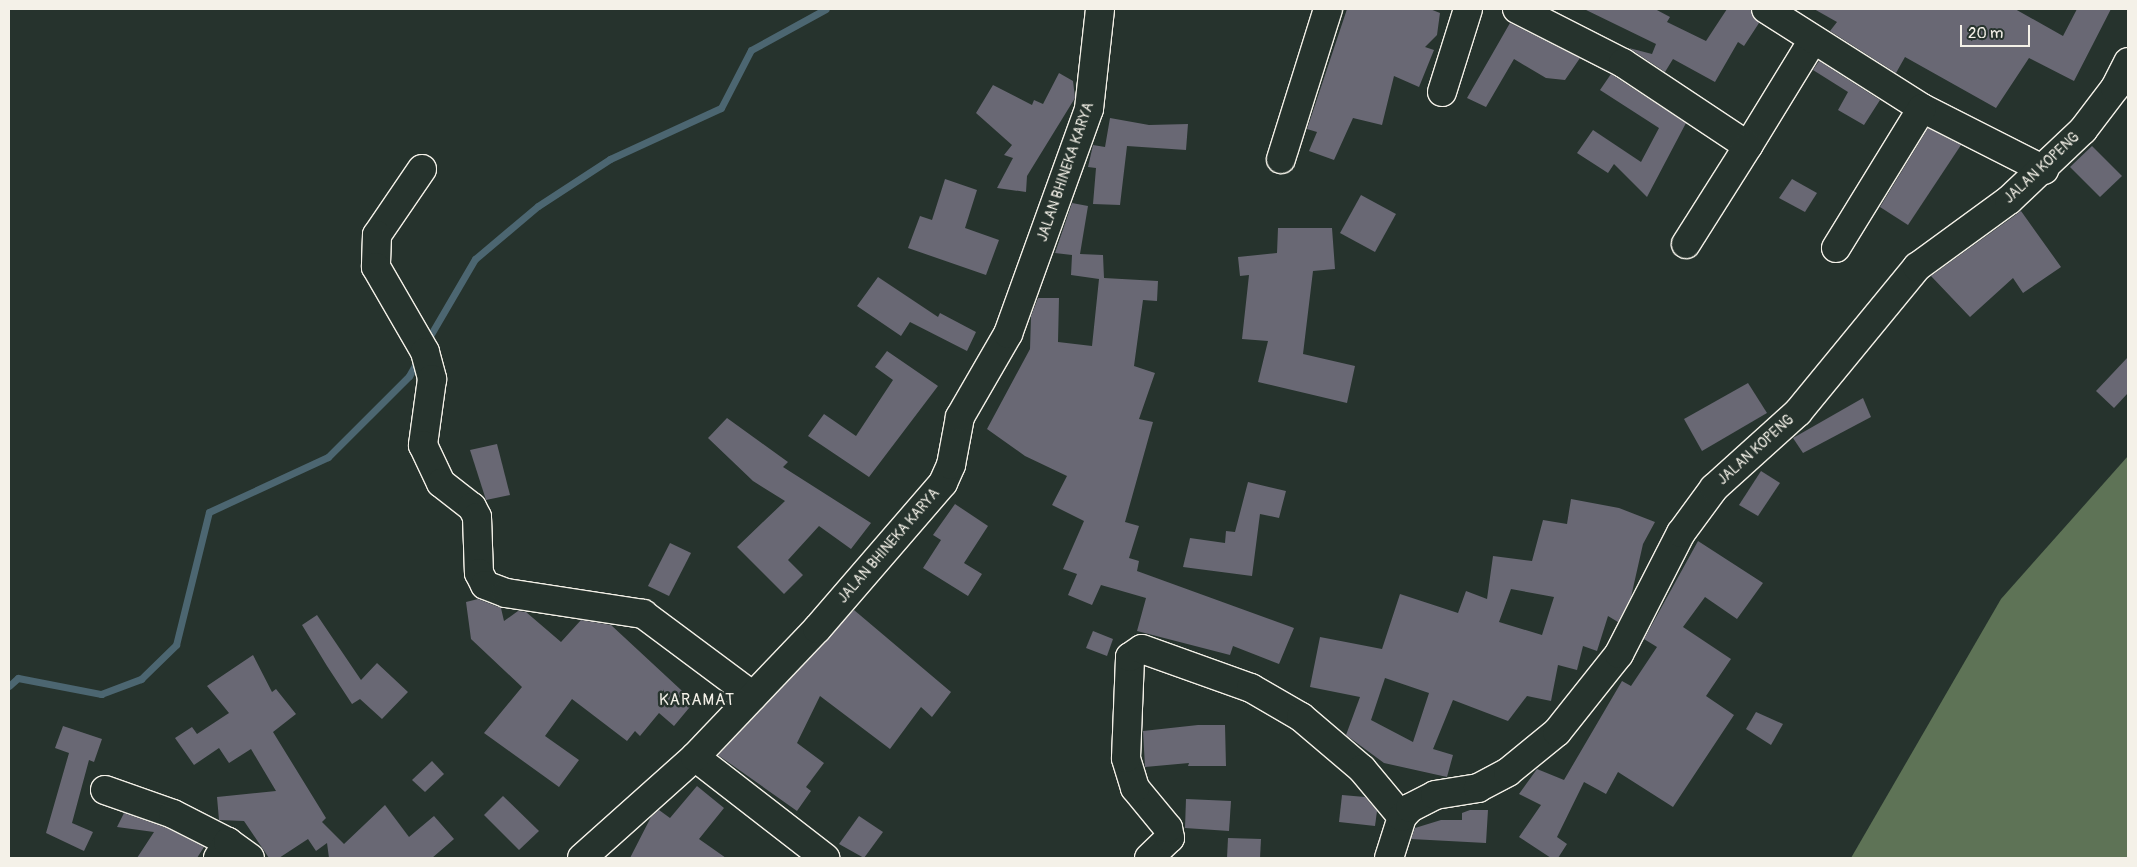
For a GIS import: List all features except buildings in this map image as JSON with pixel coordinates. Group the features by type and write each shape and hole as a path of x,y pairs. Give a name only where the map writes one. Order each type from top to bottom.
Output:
{"street":[{"name":"JALAN BHINEKA KARYA","path":"582,858 695,757 817,629 943,482 951,465 960,417 1008,334 1090,109 1100,9"},
{"path":"1281,158 1328,9"},
{"path":"1442,92 1468,9"},
{"path":"1517,9 1623,63 1748,146"},
{"path":"1766,9 1922,108 2044,170"},
{"path":"1686,244 1813,40"},
{"name":"JALAN KOPENG","path":"1402,817 1435,795 1478,788 1508,772 1557,732 1619,654 1681,533 1714,488 1803,406 1917,267 2044,170 2083,130 2115,88 2128,62"},
{"path":"1836,248 1922,108"},
{"path":"422,170 377,235 376,268 425,352 432,379 425,404 423,445 441,484 472,507 477,517 479,573 485,585 506,593 643,614 753,696"},
{"path":"1163,854 1168,828 1134,788 1126,758 1130,657 1142,649 1251,688 1301,717 1362,770 1402,817 1389,858"},
{"path":"695,757 825,858"},
{"path":"105,790 173,814 223,850 250,858"}],"green space":[{"path":"2128,456 2128,858 1851,858 2001,599"}],"waterway":[{"path":"427,341 475,259 538,206 610,159 721,108 751,50 826,9"},
{"path":"9,686 18,678 101,694 141,679 176,645 209,512 328,457 409,376 419,358"}],"district":[{"name":"KARAMAT","path":"697,700"}]}
